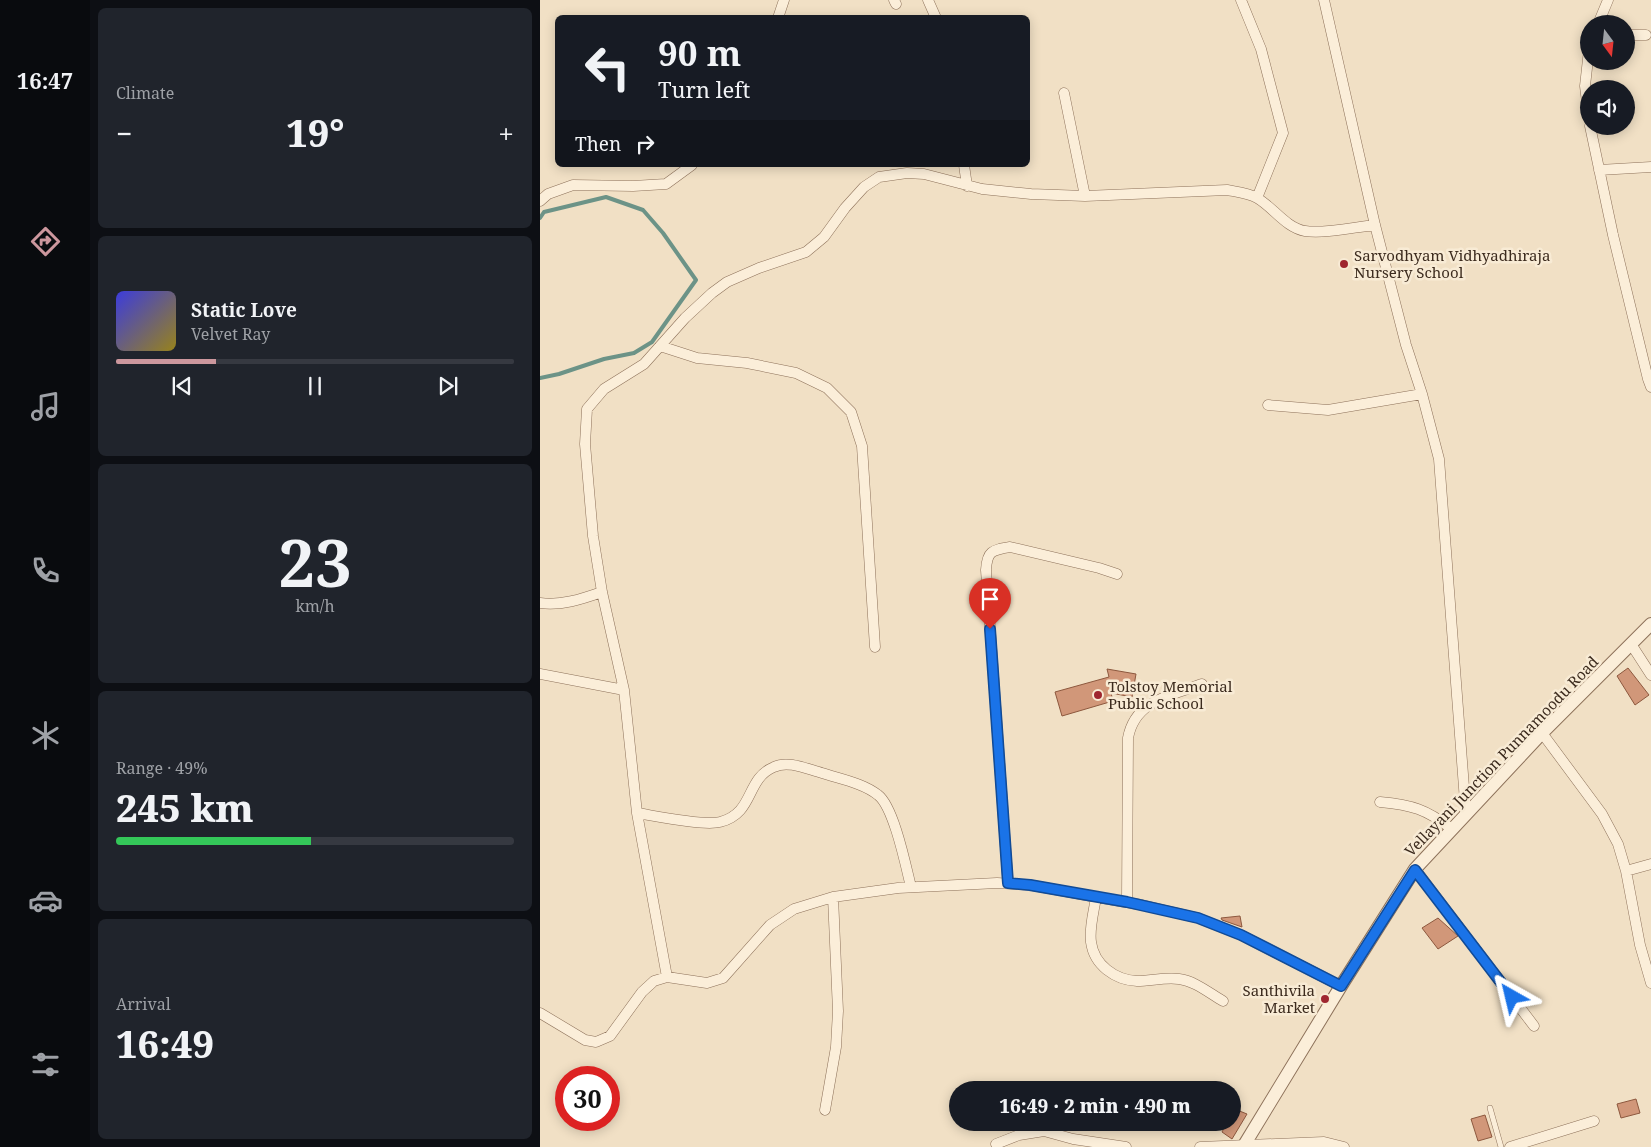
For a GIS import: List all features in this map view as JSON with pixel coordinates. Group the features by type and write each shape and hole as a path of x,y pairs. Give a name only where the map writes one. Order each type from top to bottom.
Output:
{"street":[{"path":"779,15 784,0"},
{"path":"928,0 935,15"},
{"path":"1241,0 1261,48 1284,133 1257,198"},
{"path":"1324,0 1375,225 1406,345 1422,394 1439,459 1466,814"},
{"path":"1602,15 1608,0"},
{"path":"1635,35 1646,36"},
{"path":"1064,93 1085,196"},
{"path":"1592,135 1613,235 1651,387"},
{"path":"540,201 548,194 573,185 633,186 666,184 689,167"},
{"path":"964,167 967,186"},
{"path":"1599,170 1651,167"},
{"path":"667,977 637,814 624,690 602,592 592,536 585,444 587,408 604,389 644,364 685,318 727,282 759,268 806,252 824,237 845,208 864,187 879,177 907,173 924,174 982,190 1031,194 1085,196 1227,190 1257,198 1294,226 1304,231 1322,231 1375,225"},
{"path":"660,346 697,358 747,363 796,373 827,388 851,412 862,446 875,647"},
{"path":"1268,405 1328,410 1422,394"},
{"path":"1008,883 987,559 991,552 1010,547 1117,574"},
{"path":"540,604 552,605 602,592"},
{"name":"Vellayani Junction Punnamoodu Road","path":"1243,1147 1341,986 1415,870 1542,733 1651,624"},
{"path":"1631,644 1651,675"},
{"path":"540,674 624,690"},
{"path":"1127,902 1128,738 1130,725 1135,716 1145,707 1158,700 1202,684"},
{"path":"1542,733 1602,814 1618,844 1626,871 1640,944 1651,983"},
{"path":"637,814 699,822 719,822 735,816 744,808 760,776 774,766 792,764 858,784 880,796 892,818 912,888"},
{"path":"1380,802 1406,804 1420,809 1436,817 1452,829"},
{"path":"1626,871 1651,864"},
{"path":"1415,870 1534,1026"},
{"path":"540,1013 585,1040 596,1042 610,1036 642,992 654,981 667,977 707,983 723,978 770,925 794,909 833,897 912,888 988,883 1030,885 1096,896 1198,918 1241,935 1341,986"},
{"path":"1096,896 1091,943 1096,957 1104,969 1116,976 1135,981 1178,978 1191,982 1223,1001"},
{"path":"825,1110 836,1046 838,1011 833,897"},
{"path":"1510,1147 1594,1121"},
{"path":"996,1144 1019,1135 1044,1131 1073,1139 1126,1147"},
{"path":"1200,1147 1243,1147 1324,1142 1344,1147"}],"lane":[{"path":"1490,1108 1501,1147"}],"building":[{"path":"1628,668 1649,695 1635,705 1617,676"},
{"path":"1107,669 1136,674 1132,697 1111,693 1113,701 1062,716 1055,692 1109,677"},
{"path":"1240,916 1242,927 1221,918"},
{"path":"1438,918 1458,936 1438,949 1422,928"},
{"path":"1636,1099 1640,1113 1621,1118 1617,1104"},
{"path":"1241,1112 1247,1114 1241,1124"},
{"path":"1485,1115 1492,1137 1478,1141 1471,1119"},
{"path":"1222,1131 1237,1131 1232,1139"}],"waterway":[{"path":"540,218 544,212 606,197 643,210 663,233 696,280 652,342 634,353 604,359 559,374 540,378"}],"place":[{"name":"Sarvodhyam Vidhyadhiraja Nursery School","path":"1344,264"},
{"name":"Tolstoy Memorial Public School","path":"1098,695"},
{"name":"Santhivila Market","path":"1325,999"}],"route":[{"path":"990,629 1008,883 1127,902 1198,918 1241,935 1341,986 1415,870 1512,997"}]}
